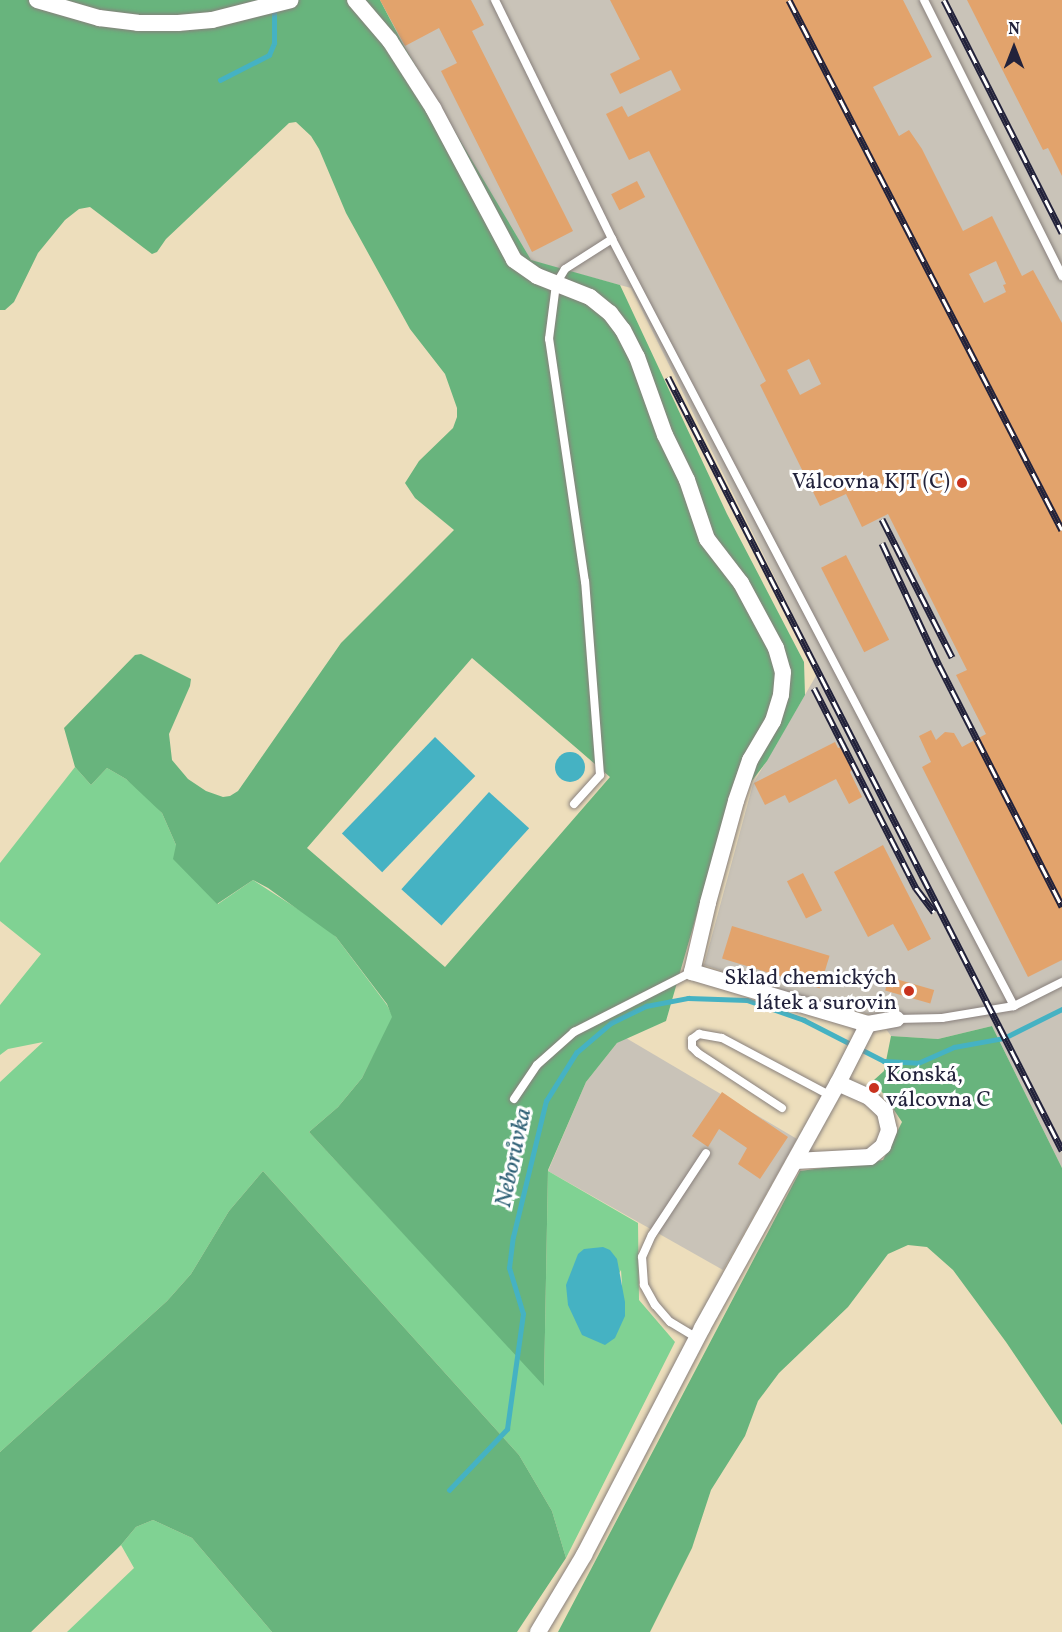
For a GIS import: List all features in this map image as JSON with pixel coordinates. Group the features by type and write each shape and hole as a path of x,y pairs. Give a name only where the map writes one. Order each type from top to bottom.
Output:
{"street":[{"path":"37,0 99,18 138,23 178,23 212,20 291,0"},
{"path":"355,0 367,10 390,40 433,108 514,260 556,284 590,297 610,313 623,330 637,357 665,435 687,480 707,539 741,583 776,648 783,672 782,695 773,721 750,760 736,801 692,972 866,1028 897,1019"},
{"path":"538,1632 584,1555 697,1338 835,1090 866,1028"},
{"path":"795,1161 870,1157 883,1146 889,1130 885,1112 869,1097 835,1090"}],"lane":[{"path":"495,0 612,239 1014,1006"},
{"path":"924,0 1062,276"},
{"path":"574,804 600,775 585,582 549,339 556,284 566,269 612,239"},
{"path":"514,1099 537,1065 574,1032 692,972"},
{"path":"897,1019 942,1018 1014,1006 1062,982"},
{"path":"782,1108 698,1053 692,1047 692,1039 699,1034 722,1038 835,1090"},
{"path":"697,1338 670,1322 655,1305 644,1285 642,1257 652,1236 706,1153"}],"shaded area":[{"path":"380,0 1062,0 1062,1168 992,1026 938,1039 891,1036 877,1016 830,1006 704,965 753,784 820,669 631,288 531,261 404,46"},
{"path":"626,1038 797,1139 723,1270 548,1171 586,1082 617,1043"}],"green space":[{"path":"0,0 380,0 404,46 531,260 620,285 727,514 804,662 805,695 767,761 725,816 666,1021 617,1043 586,1082 548,1170 544,1386 309,1132 338,1107 362,1078 392,1017 387,1004 336,937 268,888 253,880 217,904 173,859 176,845 162,813 126,779 107,768 91,785 75,767 64,728 135,655 141,654 191,679 169,734 172,760 188,779 206,791 223,797 238,791 341,643 454,530 415,498 405,483 419,461 453,428 457,408 445,374 410,329 346,213 319,149 311,136 296,122 289,123 166,239 157,252 152,254 90,207 79,209 65,220 38,253 14,302 5,310 0,310","holes":["472,658 610,777 445,967 307,848"]},
{"path":"75,767 91,785 107,768 126,779 149,798 162,813 176,845 218,904 253,880 321,924 336,937 387,1005 393,1017 362,1078 338,1107 309,1132 544,1384 548,1171 638,1223 639,1300 675,1342 566,1558 552,1511 519,1455 263,1171 229,1211 191,1274 167,1301 0,1452 0,1082 43,1042 8,1049 0,1055 0,1005 41,954 0,921 0,863","holes":["621,1270 622,1285 582,1335"]},
{"path":"992,1026 1062,1168 1062,1425 1006,1342 953,1270 927,1247 908,1245 888,1254 848,1307 779,1373 758,1401 745,1436 711,1490 692,1548 650,1632 558,1632 800,1171 883,1160 902,1122 874,1080 884,1071 891,1036 938,1039"},
{"path":"263,1171 519,1455 552,1511 566,1558 517,1632 272,1632 192,1538 153,1520 136,1527 121,1545 31,1632 0,1632 0,1452 167,1301 191,1274 229,1211"},
{"path":"153,1520 192,1538 272,1632 67,1632 134,1568 121,1545 136,1527"}],"water":[{"path":"435,737 475,776 382,872 342,833"},
{"path":"570,752 581,756 585,767 581,778 570,782 559,778 555,767 559,756"},
{"path":"489,792 529,828 441,925 401,889"},
{"path":"603,1247 610,1250 617,1259 625,1302 625,1316 615,1338 605,1345 582,1335 568,1305 566,1285 578,1254 584,1249"}],"building":[{"path":"380,0 471,0 484,25 472,31 573,231 532,252 441,71 457,63 439,28 405,46"},
{"name":"Válcovna KJT (C)","path":"610,0 903,0 932,57 873,87 899,136 909,130 922,149 963,231 992,216 1022,276 1033,270 1062,323 1062,960 1028,977 922,767 931,762 919,736 931,730 936,740 945,732 954,733 962,747 986,734 956,675 967,670 888,514 862,527 846,494 820,506 760,385 766,381 649,151 629,160 606,114 622,106 628,117 681,90 671,70 620,94 610,74 640,59","holes":["996,261 1006,284 1003,285 1006,292 984,303 969,274","809,359 821,384 800,395 787,370"]},
{"path":"967,0 1062,0 1062,176 1048,148 1043,150"},
{"path":"637,181 645,197 619,210 611,194"},
{"path":"846,555 889,640 864,652 821,568"},
{"path":"835,742 838,748 841,747 862,797 849,804 836,779 789,803 785,795 765,805 754,783"},
{"path":"883,845 931,939 908,951 893,924 868,937 834,872"},
{"path":"803,873 822,910 806,919 787,881"},
{"path":"732,926 830,956 820,988 722,959"},
{"name":"Sklad chemických látek a surovin","path":"889,977 934,990 930,1003 885,990"},
{"path":"722,1092 788,1137 760,1179 738,1164 747,1148 719,1129 708,1147 692,1136"}],"waterway":[{"path":"220,80 269,55 274,43 274,8"},
{"name":"Neborůvka","path":"449,1490 507,1429 523,1314 509,1268 513,1237 546,1101 576,1053 611,1023 646,1006 688,998 747,1000 804,1020 884,1061 918,1063 954,1047 1004,1038 1062,1009"}],"railway":[{"path":"789,0 1062,530"},
{"path":"944,0 1062,233"},
{"path":"668,377 1062,1150"},
{"path":"882,519 952,657"},
{"path":"882,543 939,665 1062,906"},
{"path":"814,688 916,888 934,912"}],"place":[{"name":"Válcovna KJT (C)","path":"962,483"},
{"name":"Sklad chemických látek a surovin","path":"909,991"},
{"name":"Konská, válcovna C","path":"874,1088"}]}
